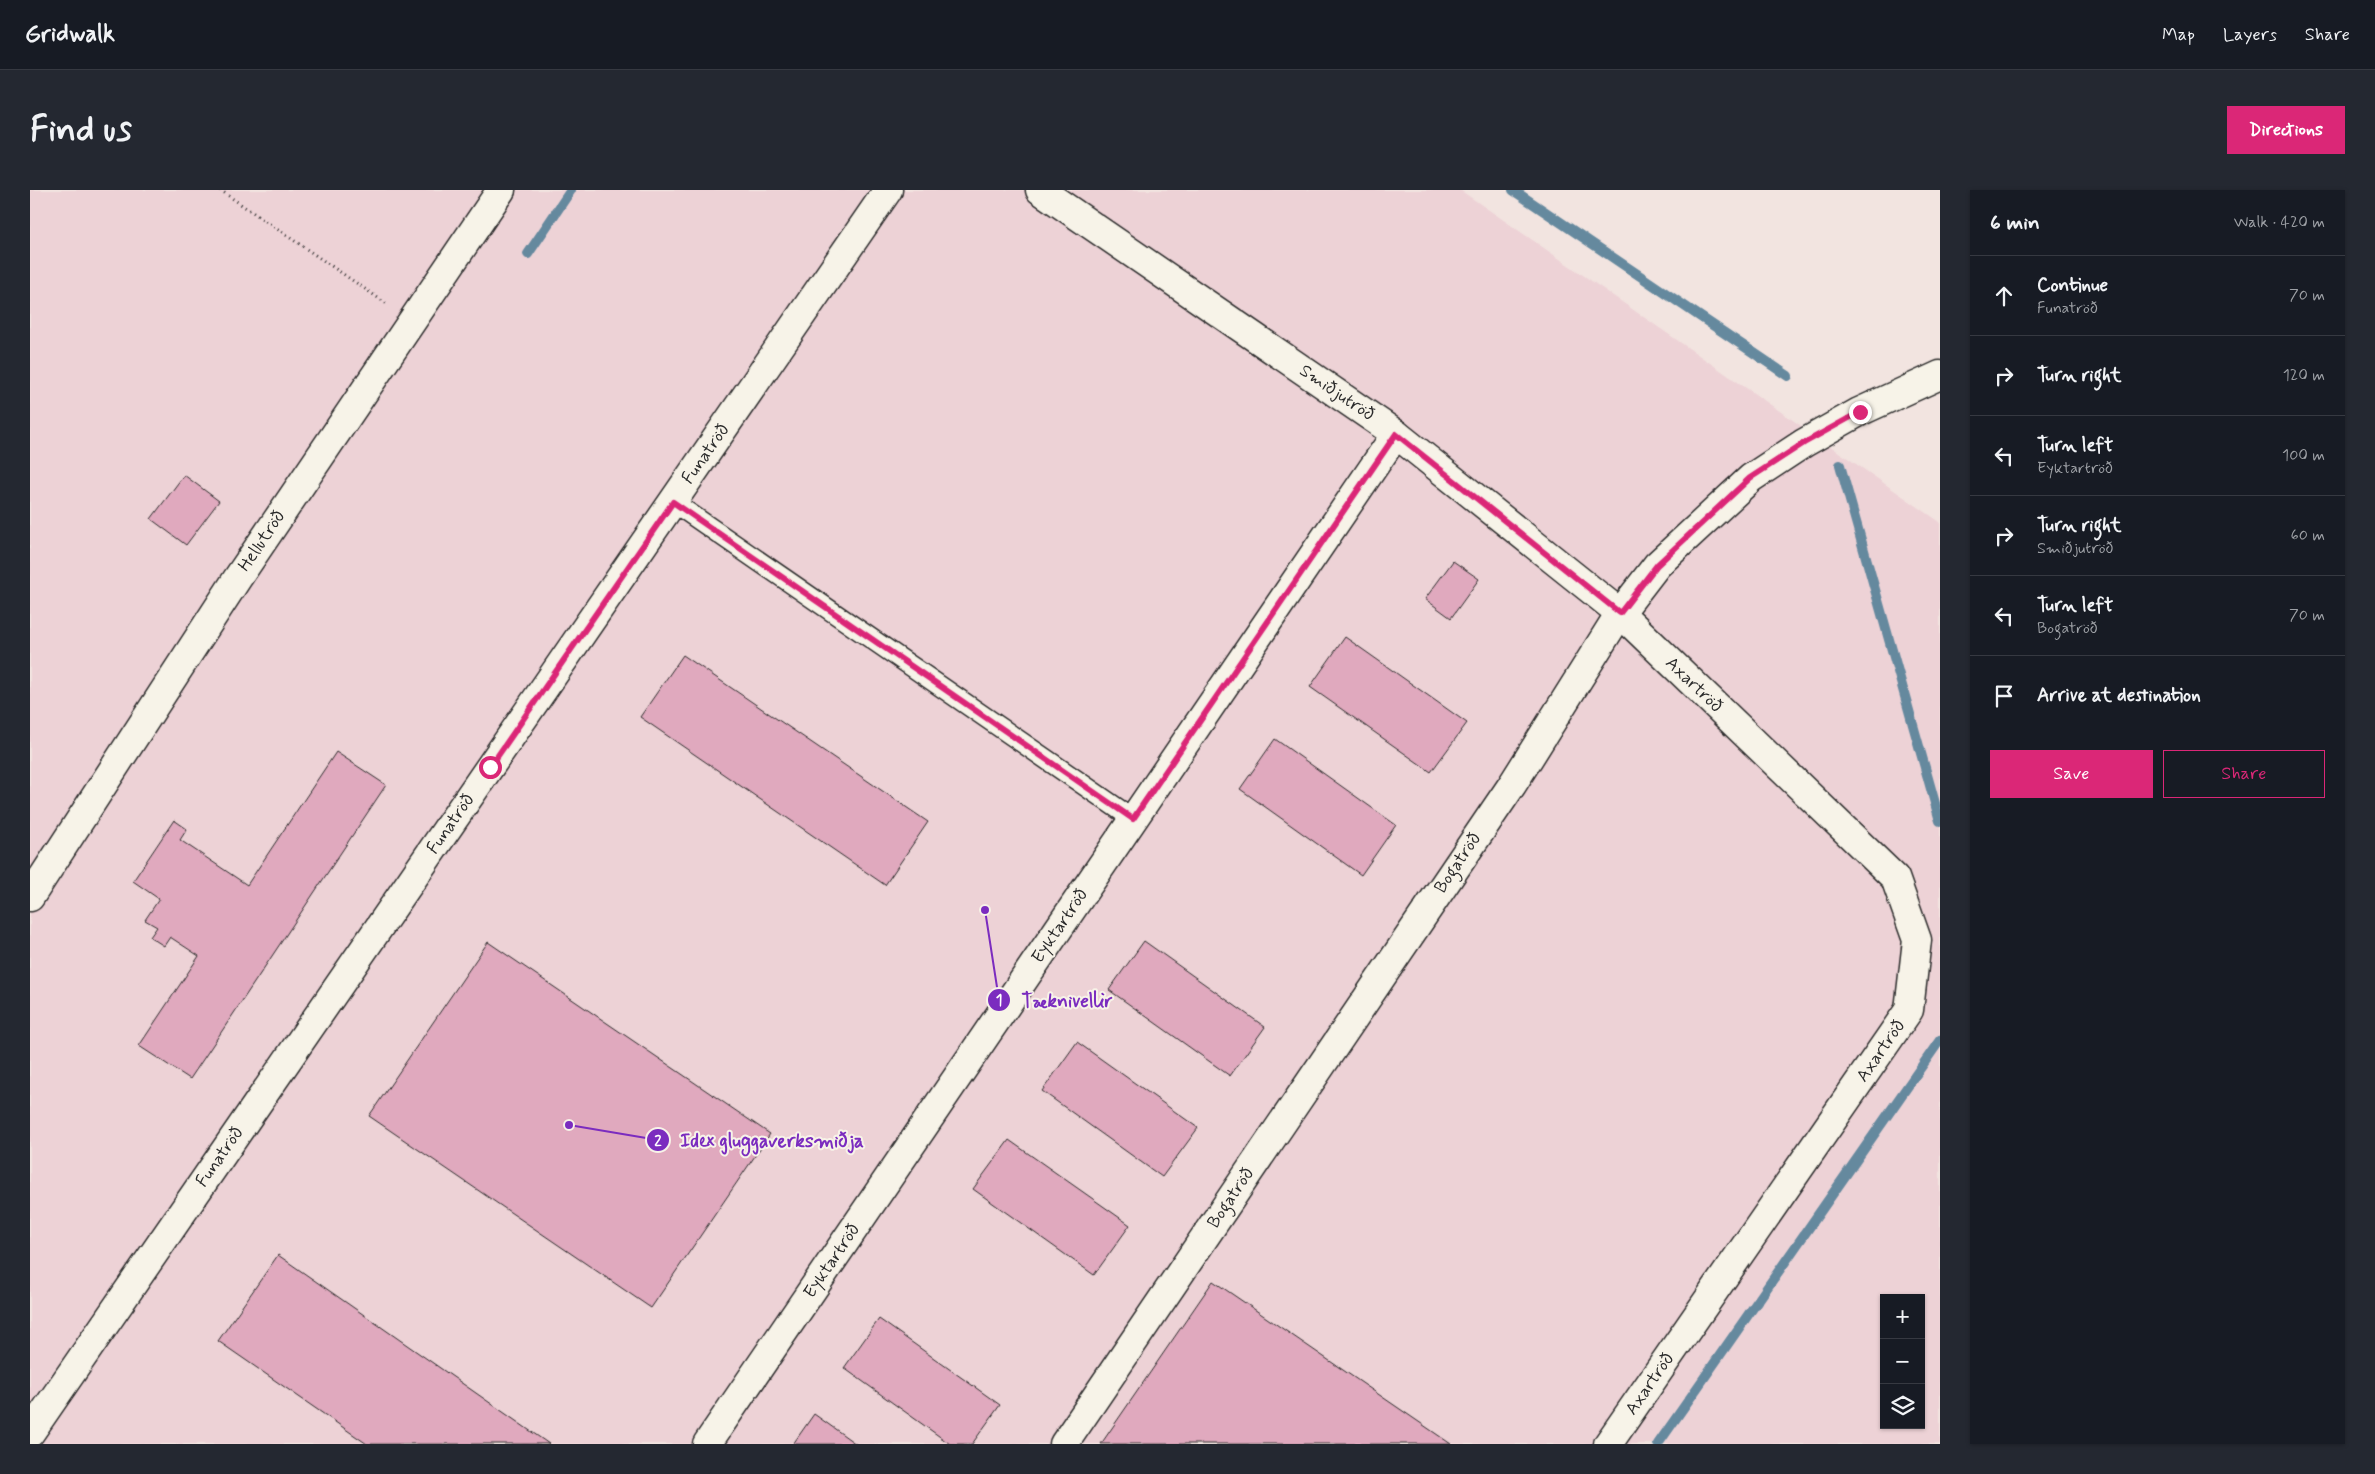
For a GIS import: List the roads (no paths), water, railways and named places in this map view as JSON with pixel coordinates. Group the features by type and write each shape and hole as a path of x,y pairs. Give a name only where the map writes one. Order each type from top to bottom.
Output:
{"street":[{"name":"Hellutröð","path":"30,897 237,579 501,190"},
{"name":"Funatröð","path":"30,1433 888,190"},
{"name":"Smiðjutröð","path":"1040,190 1396,434 1620,613"},
{"name":"Bogatröð","path":"1064,1444 1512,785 1620,613 1657,565 1750,478 1804,443 1860,412 1940,375"},
{"name":"Eyktartröð","path":"707,1444 1396,434"},
{"name":"Axartröð","path":"1608,1444 1909,1010 1917,940 1895,878 1620,613"}],"lane":[{"path":"673,502 1133,819"}],"waterway":[{"path":"528,254 571,190"},
{"path":"1513,190 1788,376"},
{"path":"1840,465 1940,821"},
{"path":"1658,1444 1940,1040"}],"place":[{"name":"Tæknivellir","path":"985,910"},
{"name":"Idex gluggaverksmiðja","path":"569,1125"}]}
